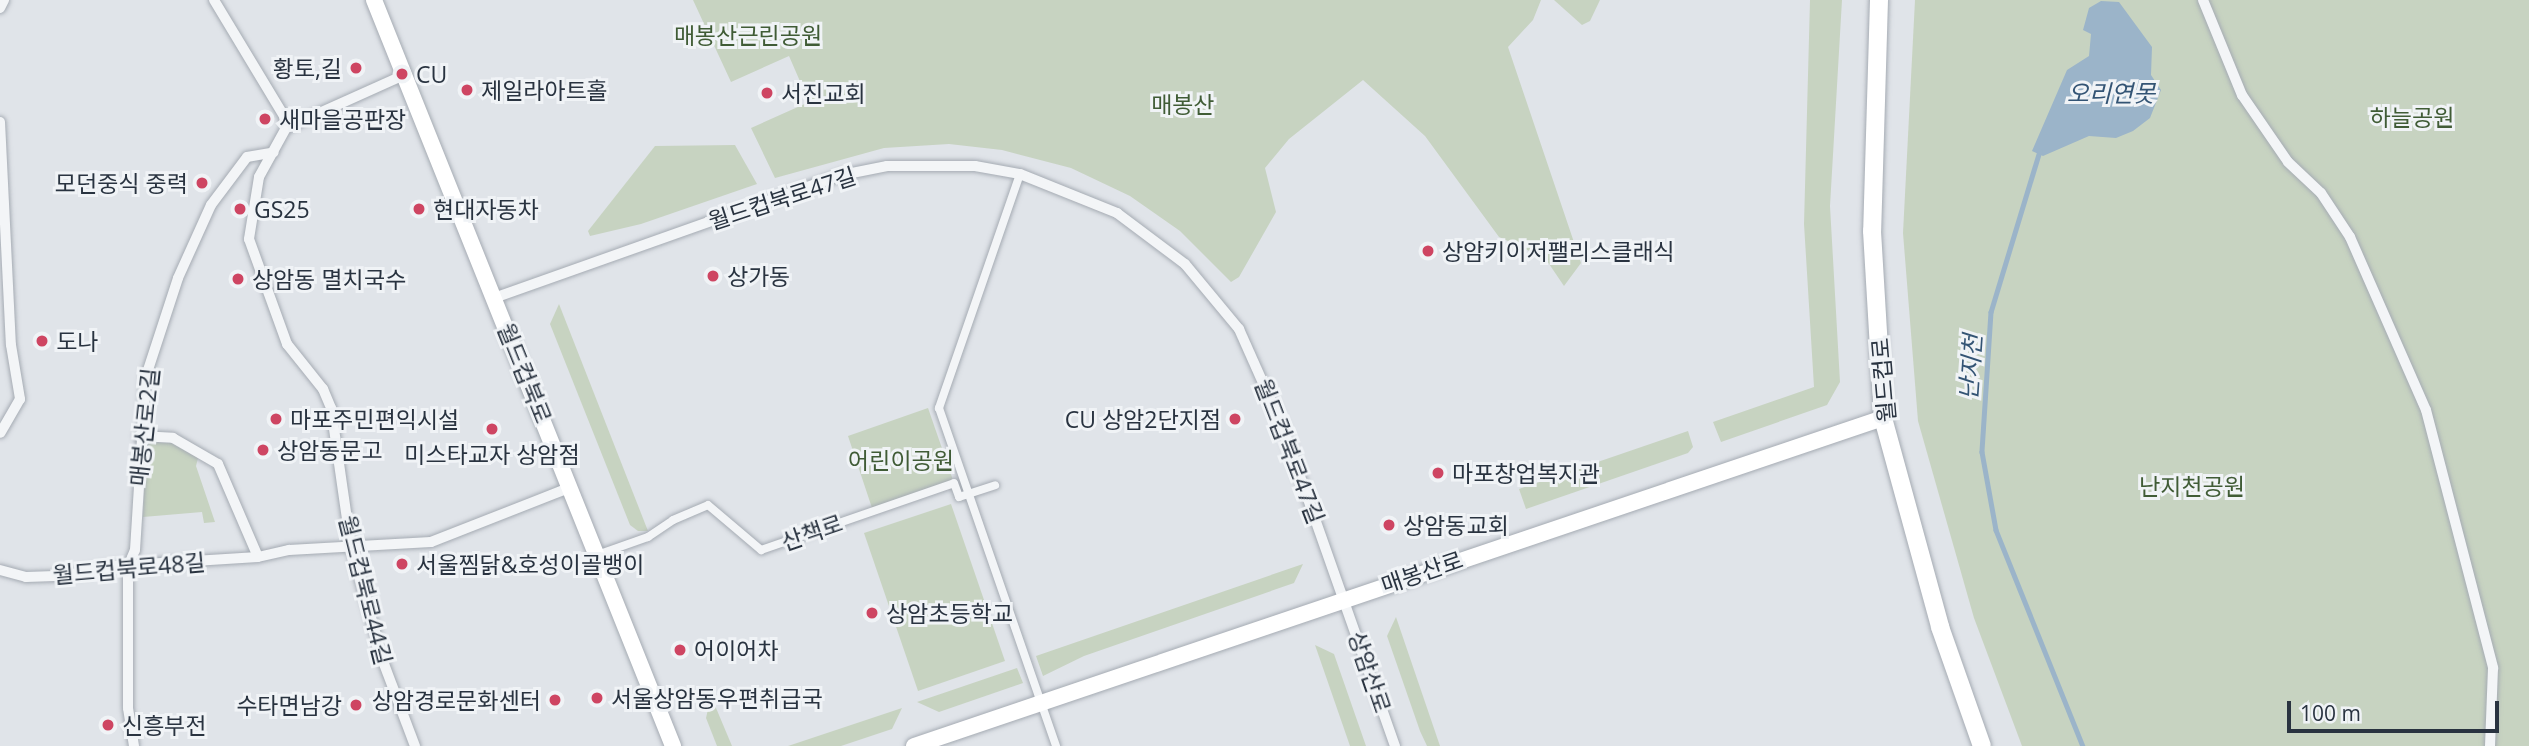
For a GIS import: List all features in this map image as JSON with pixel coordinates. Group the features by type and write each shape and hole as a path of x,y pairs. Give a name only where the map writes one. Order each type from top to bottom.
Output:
{"main road":[{"name":"월드컵북로","path":"374,0 673,746"},
{"name":"월드컵로","path":"1879,0 1872,231 1883,418 1940,627 1982,746"},
{"name":"매봉산로","path":"914,746 1883,418"}],"street":[{"path":"0,8 4,0"},
{"path":"214,0 284,116 286,128 404,75"},
{"path":"2203,0 2242,95 2288,162 2322,193 2350,237 2426,410 2493,668 2490,746"},
{"path":"0,122 9,321 20,399 0,433"},
{"name":"월드컵북로44길","path":"286,128 259,177 249,239 287,344 323,389 331,408 351,547 384,664 415,746"},
{"name":"매봉산로2길","path":"134,746 128,708 128,567 135,550 139,436 146,376 156,334 211,205 247,158 274,152"},
{"name":"월드컵북로47길","path":"494,298 842,175 930,164 1020,174 1117,213 1153,236 1215,295 1259,368 1345,598"},
{"path":"1020,174 939,408 1056,746"},
{"path":"139,436 173,439 218,464 258,557"},
{"name":"산책로","path":"597,555 648,537 673,520 708,505 761,550 954,483 958,498 995,485"},
{"name":"월드컵북로48길","path":"0,570 26,577 62,576 128,567 258,557 289,550 431,542 571,487"},
{"name":"상암산로","path":"1345,598 1395,746"}],"green space":[{"name":"매봉산","path":"693,0 1541,0 1533,20 1508,47 1581,263 1564,286 1545,258 1499,237 1425,136 1363,80 1289,139 1265,168 1276,212 1239,277 1231,282 1180,231 1130,196 1071,168 1002,150 949,144 884,148 775,178 751,128 809,102 789,56 731,82"},
{"path":"1554,0 1600,0 1590,21 1582,25"},
{"path":"1810,0 1842,0 1830,206 1840,382 1827,405 1721,442 1713,422 1814,387 1804,224"},
{"name":"난지천공원","path":"1915,0 2529,0 2529,746 2022,746 1974,618 1918,421 1903,233"},
{"path":"735,145 757,184 641,224 590,236 588,231 655,146"},
{"path":"559,304 648,531 638,531 630,525 550,324"},
{"name":"어린이공원","path":"928,408 954,483 873,511 848,436"},
{"path":"1688,431 1693,447 1688,453 1526,509 1519,489"},
{"path":"151,442 171,443 198,458 196,466 215,522 204,523 202,512 143,517 146,447"},
{"path":"951,504 1005,661 918,691 864,533"},
{"path":"1303,564 1294,583 1084,656 1043,676 1036,656"},
{"path":"1396,617 1440,746 1427,746 1387,636"},
{"path":"1315,645 1334,654 1366,746 1350,746"},
{"path":"1017,668 1023,683 939,712 917,702"},
{"path":"711,696 732,746 717,746 706,718"},
{"path":"902,708 892,729 841,746 788,746"}],"water":[{"name":"오리연못","path":"2101,1 2119,2 2152,47 2151,75 2161,90 2150,118 2133,131 2116,138 2089,136 2043,156 2032,151 2067,70 2089,56 2091,34 2083,30 2089,8"}],"waterway":[{"name":"난지천","path":"2040,151 1991,312 1982,452 1996,530 2083,746"}],"place":[{"name":"황토,길","path":"356,68"},
{"name":"CU","path":"402,74"},
{"name":"제일라아트홀","path":"467,90"},
{"name":"서진교회","path":"767,93"},
{"name":"새마을공판장","path":"265,119"},
{"name":"모던중식 중력","path":"202,183"},
{"name":"GS25","path":"240,209"},
{"name":"현대자동차","path":"419,209"},
{"name":"상암키이저팰리스클래식","path":"1428,251"},
{"name":"상가동","path":"713,276"},
{"name":"상암동 멸치국수","path":"238,279"},
{"name":"도나","path":"42,341"},
{"name":"마포주민편익시설","path":"276,419"},
{"name":"CU 상암2단지점","path":"1235,419"},
{"name":"미스타교자 상암점","path":"492,429"},
{"name":"상암동문고","path":"263,450"},
{"name":"마포창업복지관","path":"1438,473"},
{"name":"상암동교회","path":"1389,525"},
{"name":"서울찜닭&호성이골뱅이","path":"402,564"},
{"name":"상암초등학교","path":"872,613"},
{"name":"어이어차","path":"680,650"},
{"name":"서울상암동우편취급국","path":"597,698"},
{"name":"상암경로문화센터","path":"555,700"},
{"name":"수타면남강","path":"356,705"},
{"name":"신흥부전","path":"108,725"}],"park label":[{"name":"매봉산근린공원","path":"748,35"},
{"name":"하늘공원","path":"2412,117"}]}
